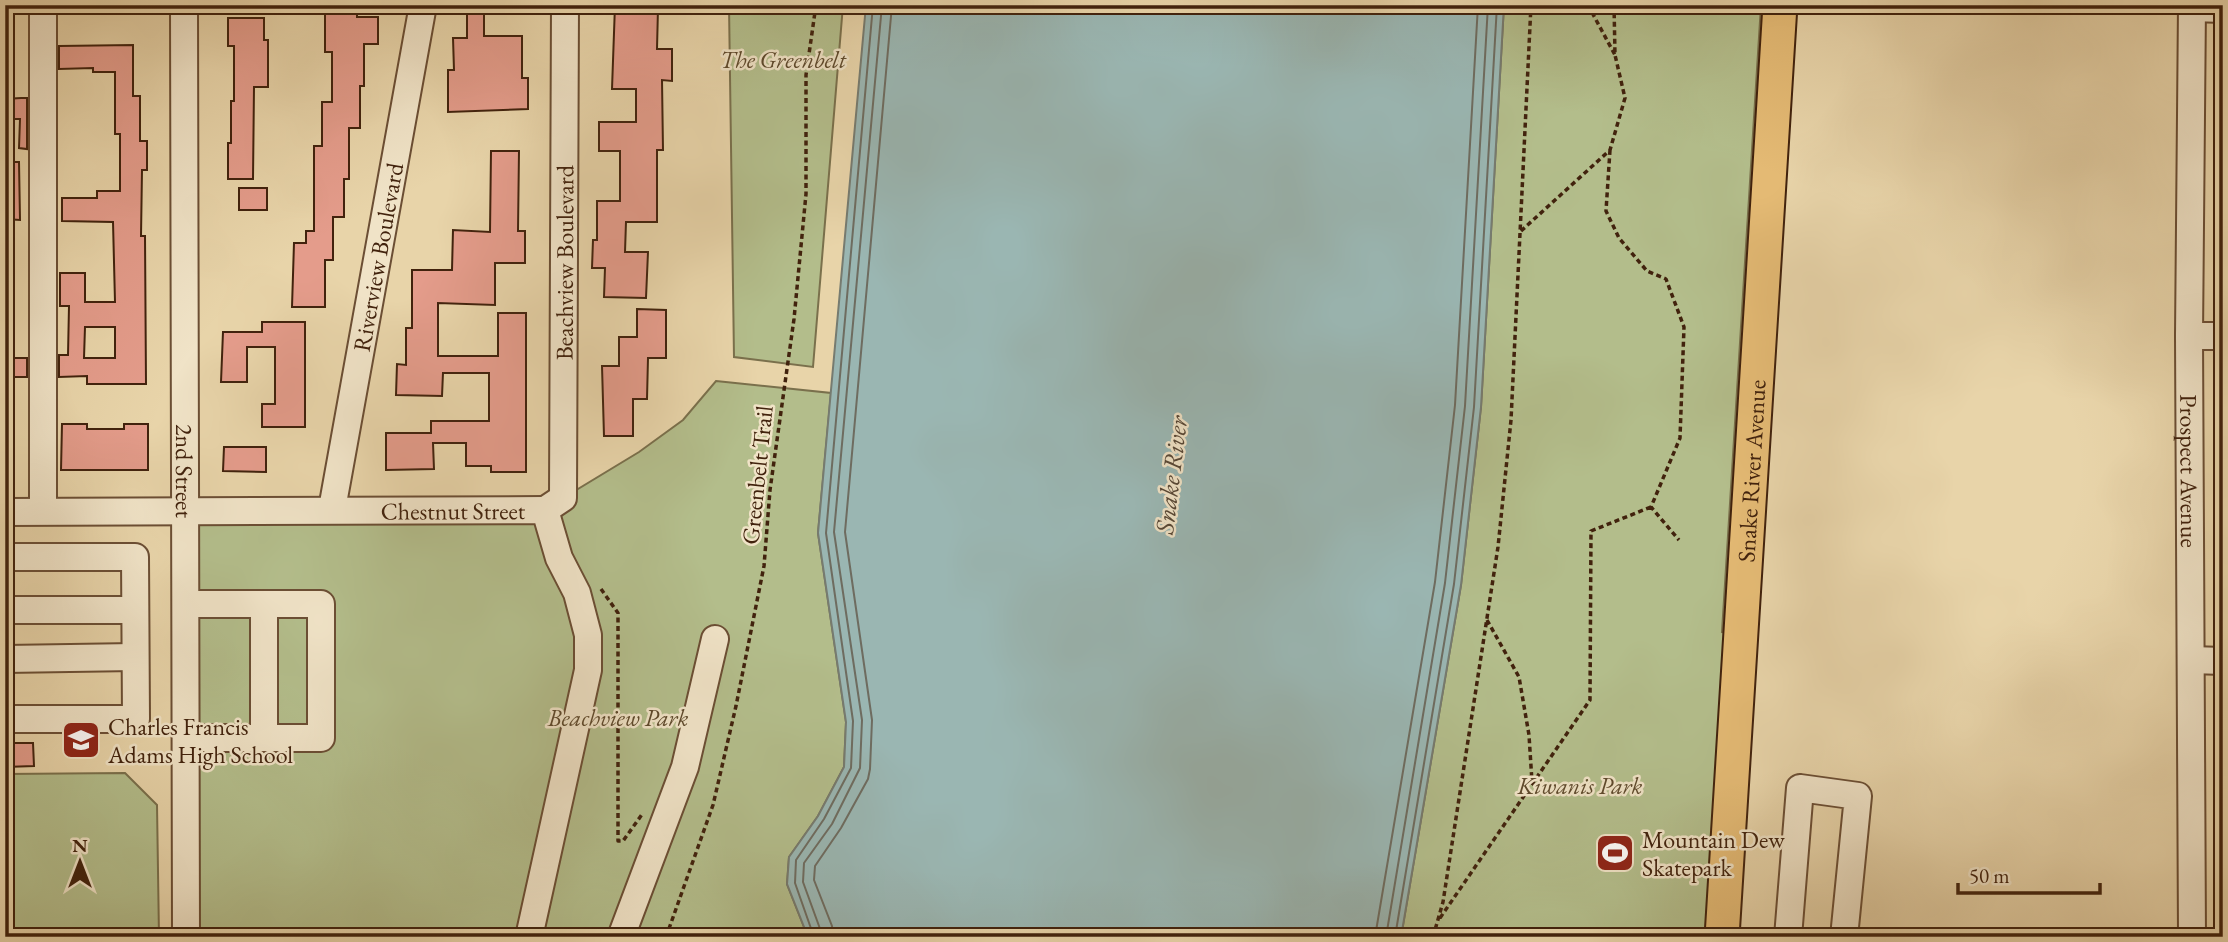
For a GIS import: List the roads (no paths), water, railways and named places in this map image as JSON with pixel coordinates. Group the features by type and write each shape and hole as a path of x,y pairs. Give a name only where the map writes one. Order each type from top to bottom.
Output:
{"main road":[{"name":"Snake River Avenue","path":"1721,937 1780,5"}],"street":[{"path":"43,5 43,511"},
{"name":"2nd Street","path":"184,5 186,937"},
{"name":"Riverview Boulevard","path":"332,509 423,5"},
{"name":"Beachview Boulevard","path":"545,510 563,498 565,5"},
{"path":"2192,7 2223,9"},
{"name":"Prospect Avenue","path":"2192,7 2189,336 2192,937"},
{"path":"2189,336 2223,336"},
{"name":"Chestnut Street","path":"5,512 545,510 559,558 577,593 588,635 588,670 528,937"},
{"path":"5,557 135,557 136,719 5,719"},
{"path":"186,604 321,604 321,738 186,738"},
{"path":"264,604 264,738"},
{"path":"5,610 135,610"},
{"path":"621,937 685,767 715,639"},
{"path":"5,659 135,657"},
{"path":"2191,660 2223,661"},
{"path":"1788,937 1800,788 1858,796 1844,937"}],"water":[{"name":"Snake River","path":"866,5 1504,5 1481,407 1461,585 1401,937 808,937 787,884 789,857 818,816 844,767 846,722 818,533"}],"place":[{"name":"Charles Francis Adams High School","path":"81,740"},
{"name":"Mountain Dew Skatepark","path":"1615,853"}],"park label":[{"name":"The Greenbelt","path":"783,59"},
{"name":"Beachview Park","path":"618,717"},
{"name":"Kiwanis Park","path":"1580,785"}]}
